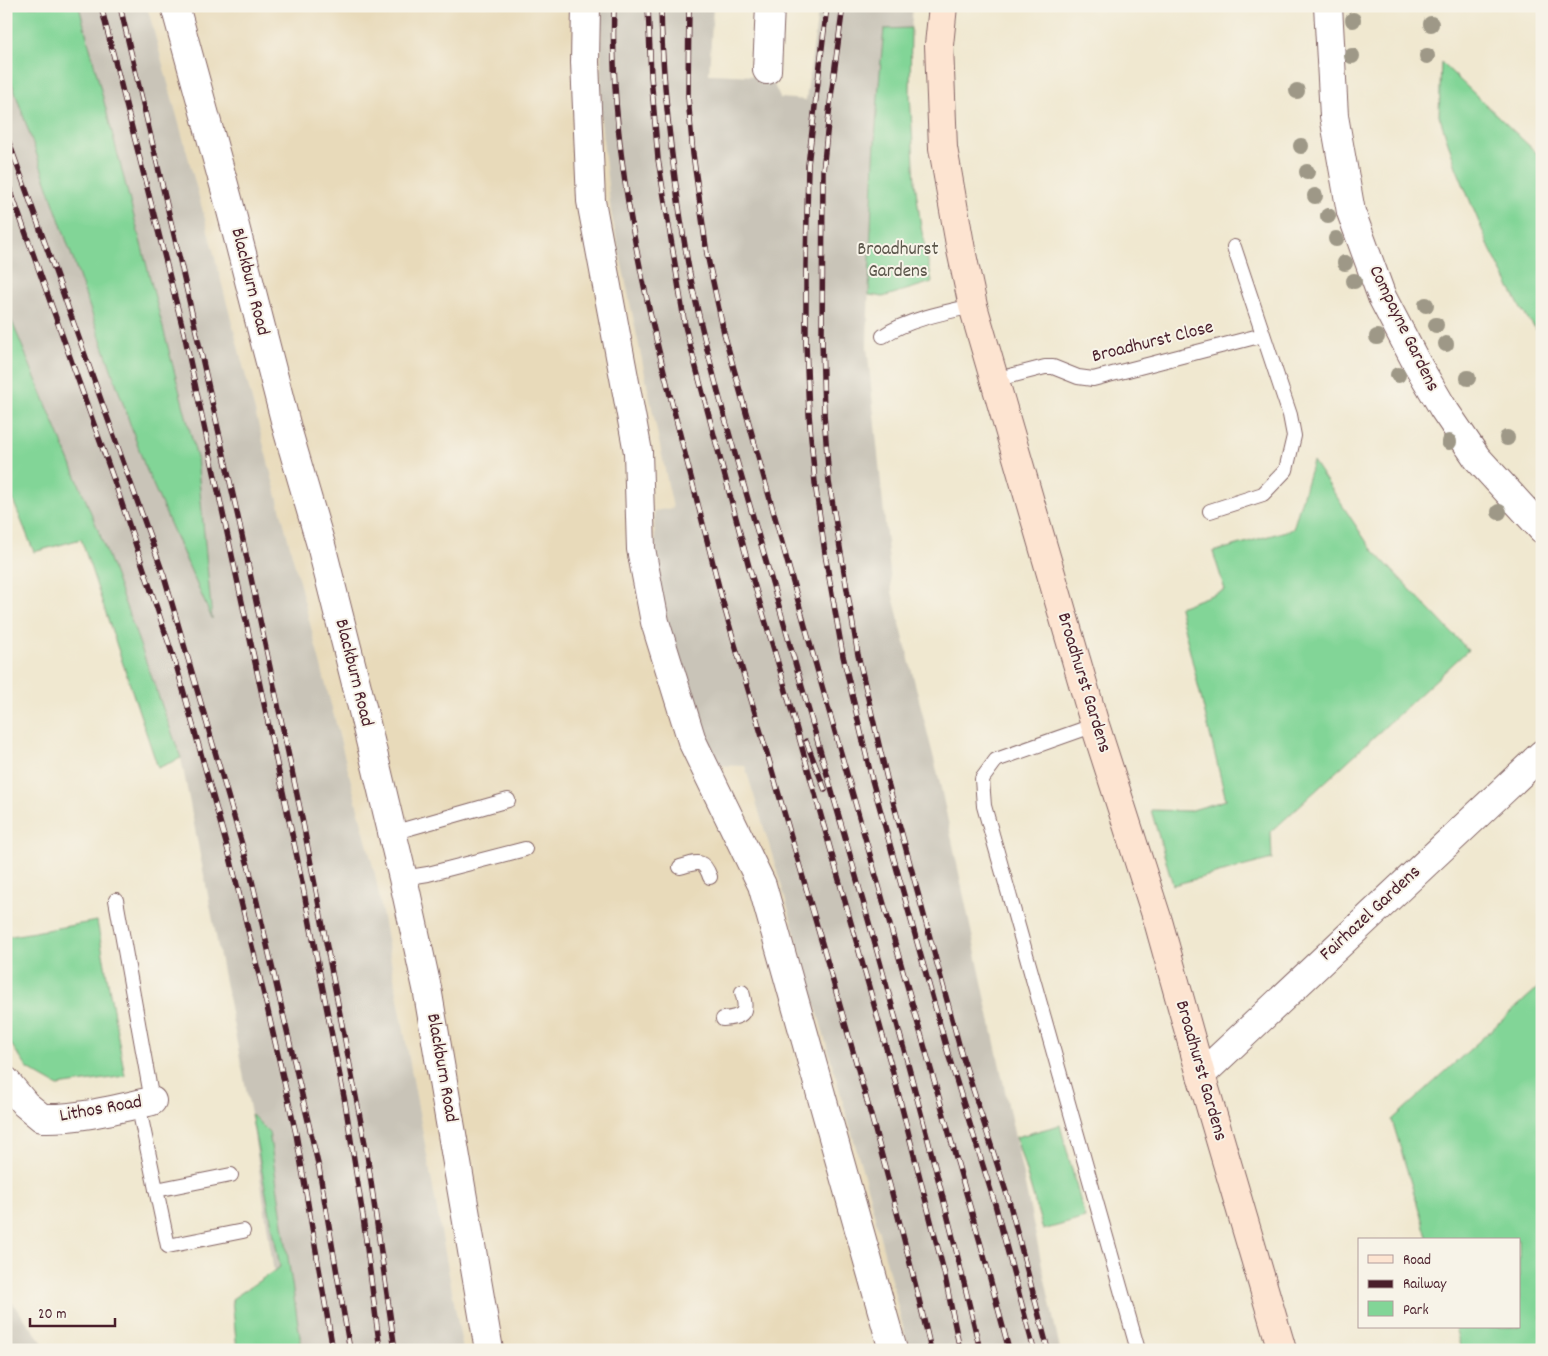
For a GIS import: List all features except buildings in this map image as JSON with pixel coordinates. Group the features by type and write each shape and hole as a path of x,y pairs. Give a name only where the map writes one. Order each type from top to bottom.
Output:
{"street":[{"name":"Blackburn Road","path":"175,6 321,545 403,878 427,988 489,1350"},
{"path":"586,6 585,62 591,201 638,452 641,549 655,622 692,741 762,885 893,1350"},
{"path":"767,70 770,6"},
{"name":"Broadhurst Gardens","path":"943,6 939,44 943,148 973,306 1095,725 1158,920 1201,1075 1282,1350"},
{"name":"Compayne Gardens","path":"1328,6 1334,116 1351,212 1382,297 1416,362 1477,458 1542,529"},
{"name":"Fairhazel Gardens","path":"1201,1075 1542,754"},
{"name":"Lithos Road","path":"6,1081 26,1104 42,1118 59,1119 145,1102"}],"lane":[{"path":"1210,511 1263,494 1286,470 1294,436 1290,415 1234,247"},
{"path":"883,336 893,329 942,313 973,306"},
{"name":"Broadhurst Close","path":"994,380 1045,367 1053,367 1078,378 1093,379 1263,335"},
{"path":"1095,725 996,760 982,779 984,806 1138,1350"},
{"path":"392,833 508,800"},
{"path":"403,878 428,874 525,849"},
{"path":"680,867 701,862 705,865 710,877"},
{"path":"116,900 156,1190 168,1246 243,1231"},
{"path":"723,1019 736,1017 745,1011 746,1004 742,992"},
{"path":"156,1190 232,1175"}],"shaded area":[{"path":"6,6 147,6 205,219 375,874 463,1350 285,1350 251,1114 181,758 99,532 6,307"},
{"path":"147,6 601,6 601,122 611,212 674,508 655,511 709,765 745,766 781,884 868,1190 909,1350 463,1350 375,874 205,219"},
{"path":"601,6 713,6 709,74 755,76 767,70 780,98 806,100 819,6 913,6 911,28 884,30 872,180 867,346 892,592 939,779 1060,1350 909,1350 868,1190 781,884 745,766 709,765 670,638 656,574 654,511 673,508 611,212 601,122"},
{"path":"6,1294 48,1350 6,1350"}],"green space":[{"path":"6,6 79,6 197,458 212,619 144,464 6,66"},
{"name":"Broadhurst Gardens","path":"911,28 910,94 915,182 921,227 932,282 883,297 869,295 874,162 884,29"},
{"path":"1441,62 1542,158 1542,338 1521,309 1490,249 1456,167 1439,115"},
{"path":"6,307 99,532 181,758 158,768 81,539 34,552 6,483"},
{"path":"1313,461 1370,547 1468,650 1271,832 1272,859 1173,885 1151,810 1189,811 1226,800 1179,607 1225,590 1213,552 1293,529"},
{"path":"97,921 125,1076 58,1086 28,1069 6,1037 6,937"},
{"path":"1542,984 1542,1350 1461,1350 1455,1328 1520,1328 1520,1238 1427,1238 1392,1120"},
{"path":"251,1114 269,1132 302,1350 237,1350 232,1299 280,1267"},
{"path":"1060,1125 1085,1218 1043,1230 1016,1137"}],"railway":[{"path":"101,6 184,333 297,857 345,1102 363,1217 380,1350"},
{"path":"120,6 240,526 303,823 367,1154 395,1350"},
{"path":"614,6 614,67 618,128 636,248 649,308 722,599 833,980 894,1201 931,1350"},
{"path":"648,6 651,76 658,159 685,326 749,567 781,673 892,1069 944,1272 960,1350"},
{"path":"661,6 664,82 672,157 687,258 703,334 739,468 890,996 937,1173 980,1350"},
{"path":"689,6 688,97 693,154 707,254 724,333 1009,1350"},
{"path":"827,6 808,165 806,266 806,344 809,414 815,483 826,560 843,656 872,780 949,1057 995,1204 1034,1350"},
{"path":"843,6 823,171 822,340 824,413 829,482 858,655 887,779 961,1052 1009,1201 1048,1350"},
{"path":"6,134 164,576 250,872 319,1168 350,1350"},
{"path":"6,178 116,486 177,668 231,861 296,1134 333,1350"},
{"path":"806,741 825,790"},
{"path":"6,1346 9,1350"}]}
